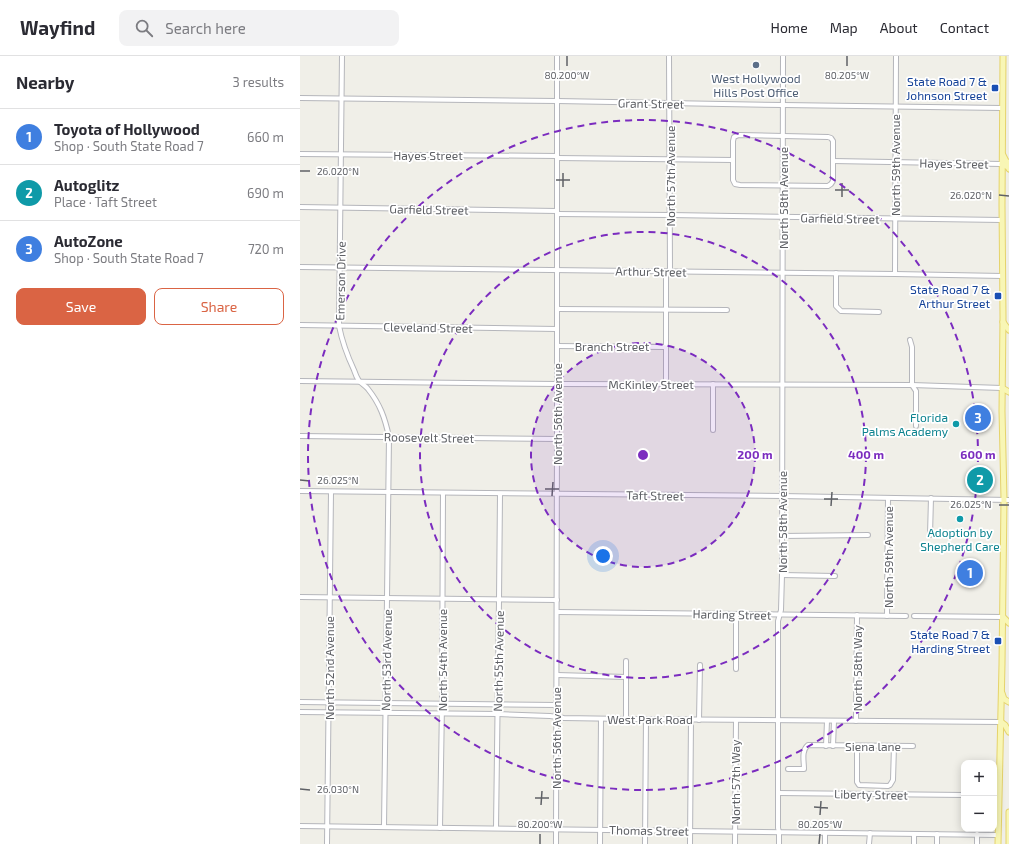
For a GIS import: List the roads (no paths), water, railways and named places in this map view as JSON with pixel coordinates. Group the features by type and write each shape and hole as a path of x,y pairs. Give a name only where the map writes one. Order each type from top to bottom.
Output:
{"main road":[{"path":"998,844 997,796 1001,722 1006,500 1002,388 1003,56"},
{"path":"1002,154 1009,163"},
{"path":"1002,164 1009,169"},
{"path":"1003,321 1009,330"},
{"path":"1002,388 1009,392"},
{"path":"1003,598 1008,604"},
{"path":"1003,617 1009,623"},
{"path":"1001,692 1004,699 1009,702"},
{"path":"1001,722 1005,725 1009,732"},
{"path":"998,836 1002,842 1007,844 1009,812"}],"street":[{"name":"Emerson Drive","path":"342,56 339,326 344,348 359,381 367,387 383,414 389,437 388,492"},
{"name":"North 56th Avenue","path":"556,56 556,844"},
{"name":"North 57th Avenue","path":"666,384 666,310 670,215 669,56"},
{"name":"North 58th Avenue","path":"779,844 778,621 781,610 782,575 783,56"},
{"name":"North 59th Avenue","path":"896,56 896,274"},
{"name":"Grant Street","path":"300,98 1002,108"},
{"path":"739,135 783,136 831,138 833,142 833,181 831,184 828,186 782,186 735,184 733,180 734,137 739,135"},
{"name":"Hayes Street","path":"300,154 733,160"},
{"name":"Hayes Street","path":"833,161 1002,164"},
{"name":"Garfield Street","path":"300,207 557,213 1002,220"},
{"name":"Arthur Street","path":"300,267 1003,276"},
{"path":"836,273 836,306 841,311 879,312"},
{"path":"557,309 727,310"},
{"name":"Cleveland Street","path":"300,325 557,329"},
{"path":"910,340 912,347 912,386 916,391 916,426"},
{"name":"Branch Street","path":"557,346 666,347"},
{"name":"McKinley Street","path":"300,380 1002,388"},
{"path":"713,384 713,430"},
{"name":"Roosevelt Street","path":"300,436 557,439"},
{"name":"Taft Street","path":"300,491 1006,500"},
{"name":"North 52nd Avenue","path":"327,844 331,492"},
{"name":"North 53rd Avenue","path":"384,827 388,492"},
{"name":"North 54th Avenue","path":"440,828 443,493"},
{"name":"North 55th Avenue","path":"496,828 500,494"},
{"name":"North 59th Avenue","path":"887,616 888,498"},
{"path":"930,535 931,498"},
{"path":"782,536 868,535"},
{"path":"782,575 835,576"},
{"path":"300,597 557,600"},
{"name":"Harding Street","path":"557,612 906,616"},
{"path":"736,614 736,669"},
{"name":"North 58th Way","path":"856,721 857,615"},
{"path":"914,616 1003,617"},
{"path":"626,661 626,719"},
{"path":"700,665 700,720"},
{"path":"557,675 626,677"},
{"path":"300,702 557,705"},
{"name":"West Park Road","path":"300,712 498,714 601,719 1001,722"},
{"path":"600,844 601,719"},
{"path":"645,844 646,719"},
{"path":"690,844 691,720"},
{"name":"North 57th Way","path":"735,844 736,720"},
{"path":"826,746 827,721"},
{"name":"Siena lane","path":"834,721 834,746"},
{"name":"Siena lane","path":"788,769 804,769 804,752 805,748 808,746 913,746"},
{"path":"857,746 857,782 859,785 888,786 893,780 894,746"},
{"name":"Liberty Street","path":"778,793 961,795"},
{"name":"Thomas Street","path":"300,826 977,834 998,836"},
{"path":"825,832 825,844"},
{"path":"869,844 870,833"},
{"path":"914,834 914,844"},
{"path":"937,834 937,844"},
{"path":"977,834 977,844"}],"place":[{"name":"West Hollywood Hills Post Office","path":"756,65"},
{"name":"State Road 7 & Johnson Street","path":"995,88"},
{"name":"State Road 7 & Arthur Street","path":"998,296"},
{"name":"AutoZone","path":"978,418"},
{"name":"Florida Palms Academy","path":"956,424"},
{"name":"Autoglitz","path":"980,480"},
{"name":"Adoption by Shepherd Care","path":"960,519"},
{"name":"Toyota of Hollywood","path":"970,573"},
{"name":"State Road 7 & Harding Street","path":"998,641"}]}
